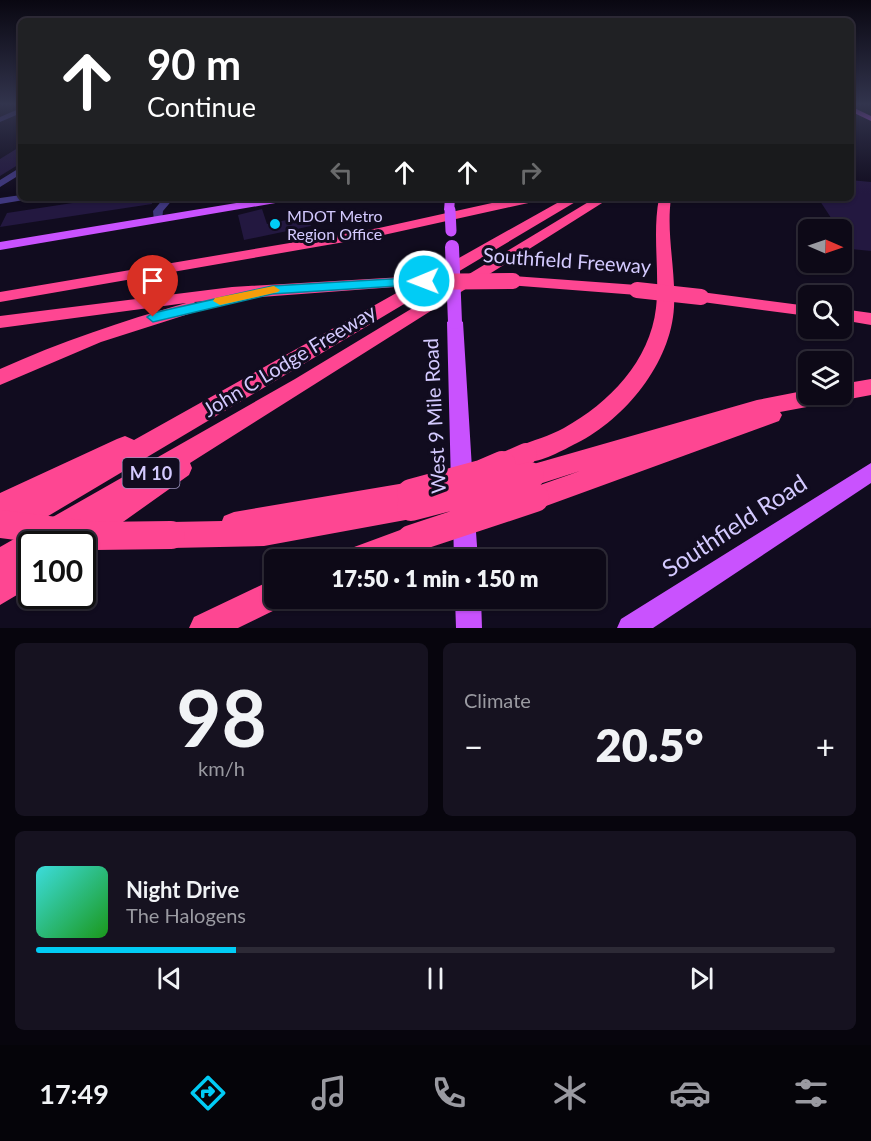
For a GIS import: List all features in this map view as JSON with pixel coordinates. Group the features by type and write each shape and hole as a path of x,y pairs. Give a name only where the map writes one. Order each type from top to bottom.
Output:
{"highway":[{"path":"0,297 379,232 519,201"},
{"name":"John C Lodge Freeway","path":"0,530 571,201"},
{"name":"John C Lodge Freeway","path":"0,563 302,384 599,201"},
{"path":"386,549 411,540 530,476 573,433 608,407 633,382 655,350 663,330 665,308 662,243 665,201"},
{"name":"Southfield Freeway","path":"0,322 232,292 356,283 446,280 551,283 637,290 798,310"},
{"path":"0,378 77,343 131,323 272,290"},
{"path":"852,316 871,319"},
{"path":"87,531 302,384"},
{"path":"852,390 871,387"},
{"path":"0,506 245,390"},
{"path":"0,525 95,536 264,533 530,476 766,418 790,403 798,401"},
{"path":"0,590 18,578"},
{"path":"204,628 264,599"}],"main road":[{"path":"0,246 269,201"},
{"name":"West 9 Mile Road","path":"450,202 465,549"},
{"name":"Southfield Road","path":"630,628 871,472"},
{"path":"468,609 469,628"}],"street":[{"path":"0,184 18,172"},
{"path":"0,201 18,198"},
{"path":"158,219 158,211 166,201"}],"building":[{"path":"18,148 18,165 0,176 0,159"},
{"path":"854,180 871,182 871,251 852,249 852,219 832,219 820,201 854,201"},
{"path":"85,201 152,201 152,204 0,227 7,213"},
{"name":"MDOT Metro Region Office","path":"262,209 267,224 306,216 311,226 244,240 238,215"}],"slow traffic":[{"path":"220,301 274,290"}],"place":[{"name":"MDOT Metro Region Office","path":"275,224"}],"route":[{"path":"153,317 272,290 356,283 424,281"}]}
